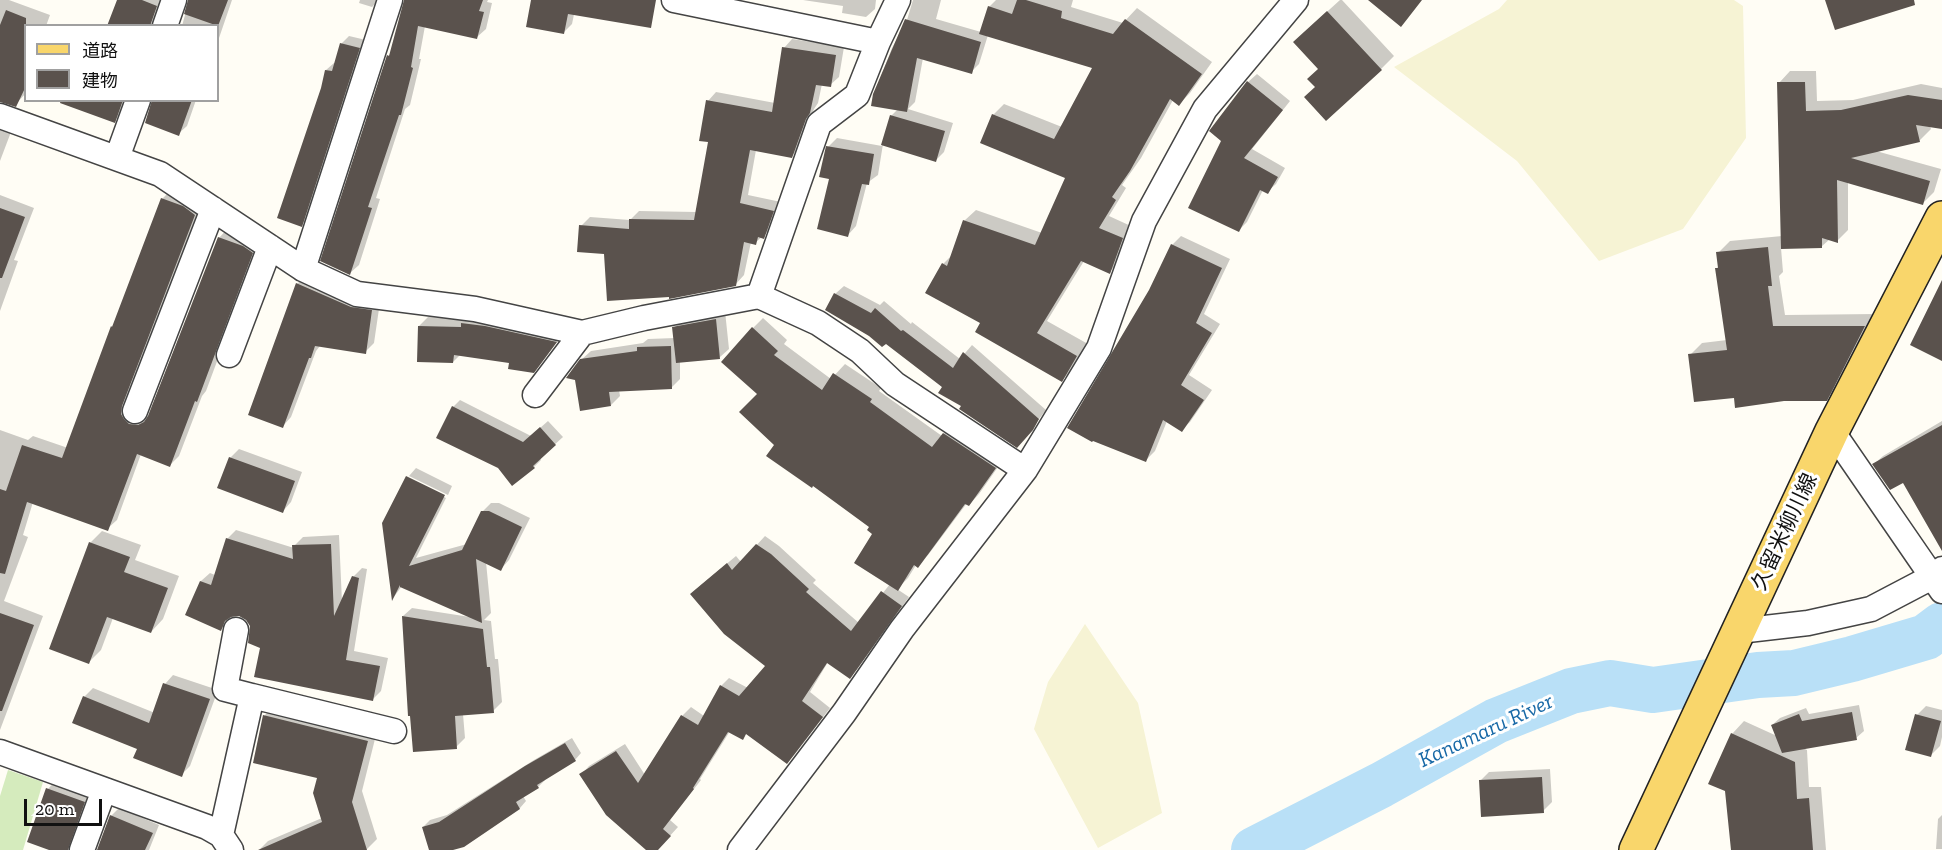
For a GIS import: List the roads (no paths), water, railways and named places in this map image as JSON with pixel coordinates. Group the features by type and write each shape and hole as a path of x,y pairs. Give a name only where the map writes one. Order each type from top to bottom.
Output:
{"main road":[{"name":"久留米柳川線","path":"1636,850 1832,431 1942,218"}],"street":[{"path":"166,24 174,0"},
{"path":"303,269 390,0"},
{"path":"674,0 721,5 878,42"},
{"path":"759,296 819,124 857,95 898,0"},
{"path":"740,850 844,713 902,629 1025,470 1099,348 1144,221 1205,109 1296,0"},
{"path":"117,158 137,102"},
{"path":"0,116 160,174 303,269 357,294 475,309 582,333 644,318 759,296 818,323 860,351 895,384 1025,470"},
{"path":"135,411 213,209"},
{"path":"229,355 270,247"},
{"path":"535,394 582,333"},
{"path":"1741,629 1808,623 1872,609 1939,579 1832,431"},
{"path":"236,630 225,688 394,731"},
{"path":"226,843 252,696"},
{"path":"0,752 207,827 226,843"},
{"path":"82,850 104,790"}],"waterway":[{"name":"Kanamaru River","path":"1254,850 1381,785 1496,721 1571,691 1610,683 1653,690 1758,675 1794,673 1926,637 1942,625"}]}
